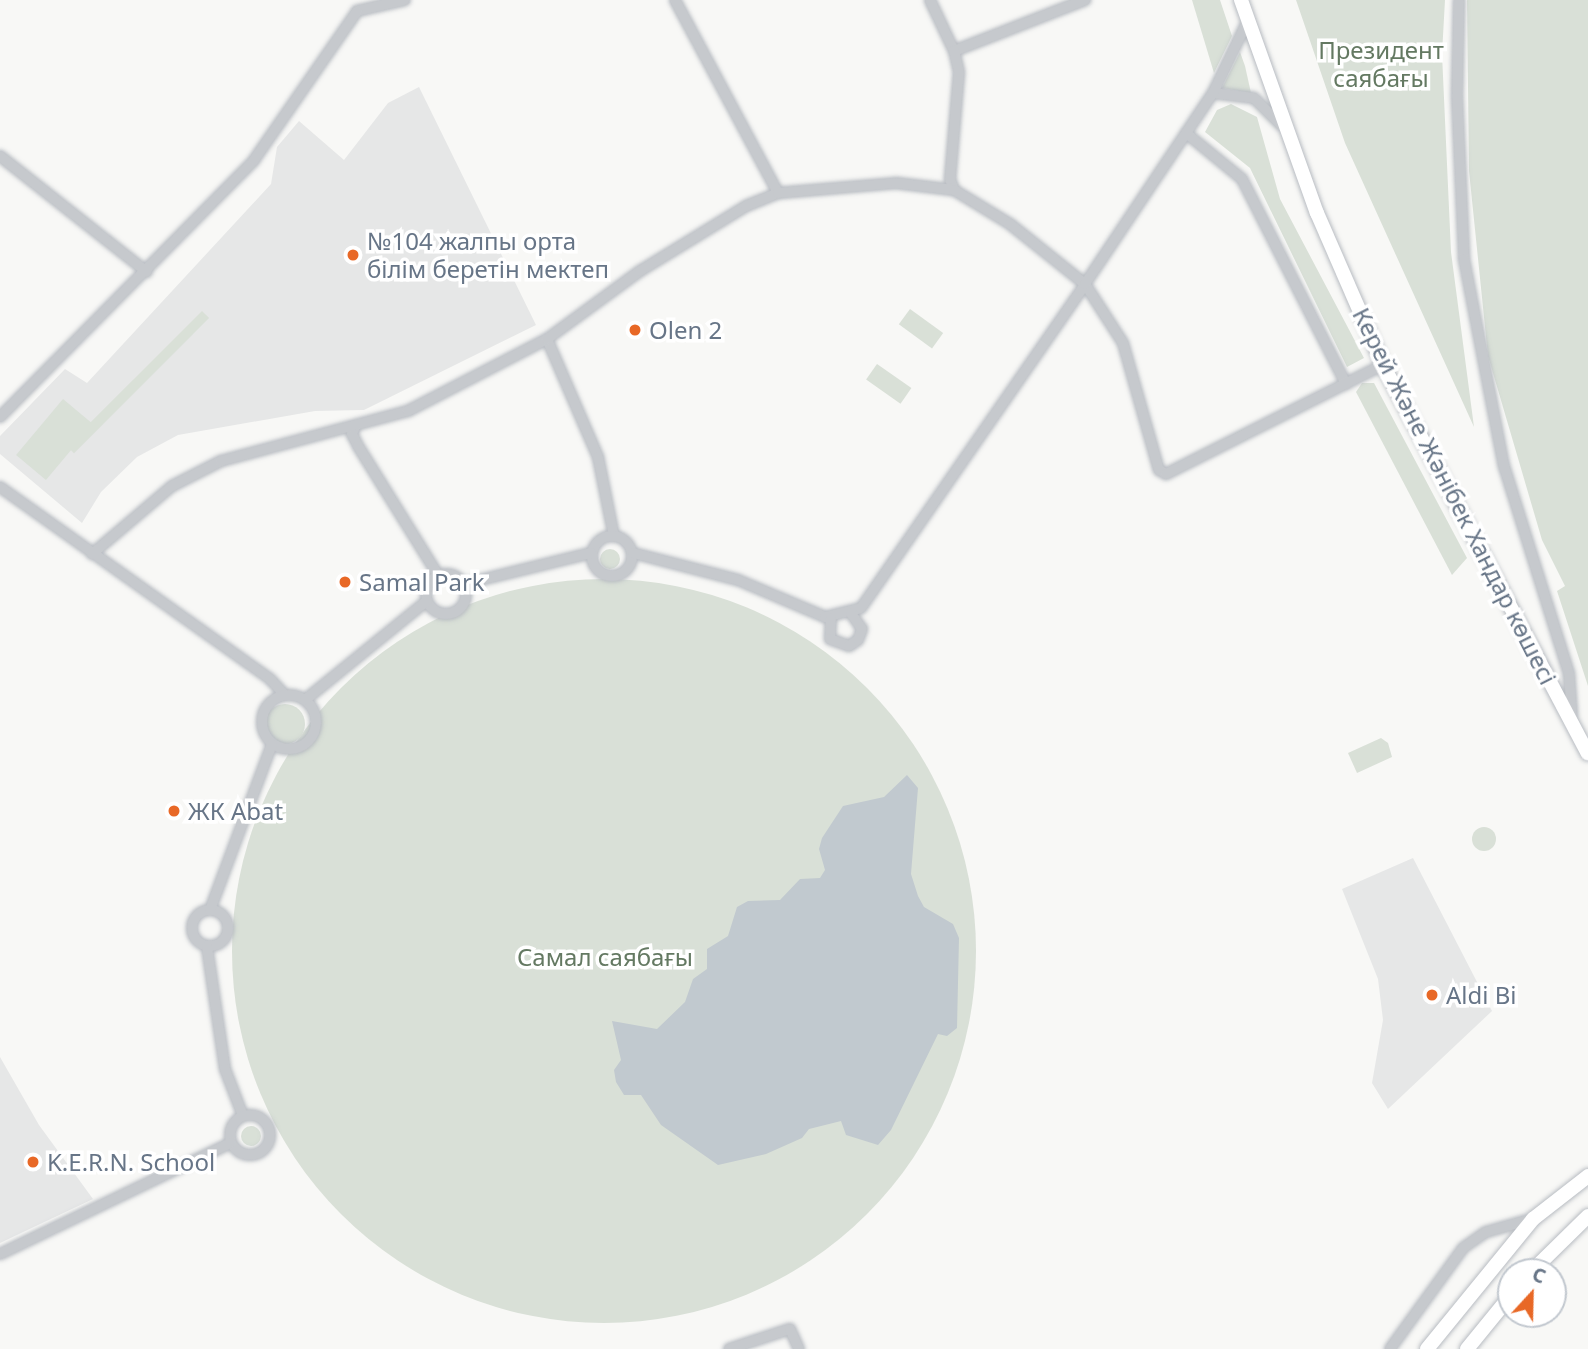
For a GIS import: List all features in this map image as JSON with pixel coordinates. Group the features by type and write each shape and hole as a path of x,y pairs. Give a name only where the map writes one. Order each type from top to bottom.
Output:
{"main road":[{"name":"Керей Және Жәнібек Хандар көшесі","path":"1241,0 1317,213 1382,365 1588,753"},
{"path":"1427,1349 1533,1219 1588,1176"},
{"path":"1545,1258 1588,1216"},
{"path":"1467,1349 1497,1312"}],"street":[{"path":"353,0 357,11"},
{"path":"0,417 147,272 254,160 357,11 405,0"},
{"path":"675,0 778,193"},
{"path":"930,0 954,51 959,72 950,179 954,190"},
{"path":"954,51 1085,0"},
{"path":"1459,0 1457,96 1464,259 1495,429 1569,674 1572,724"},
{"path":"633,553 738,580 831,618 851,613 866,604 1213,93 1248,20"},
{"path":"1213,93 1254,98 1287,132"},
{"path":"1186,133 1242,178 1346,384"},
{"path":"0,156 147,272"},
{"path":"92,554 172,486 221,461 355,428 408,411 547,339 640,271 746,206 778,193 896,183 954,190 1010,224 1085,284 1123,343 1159,470 1166,474 1382,365"},
{"path":"547,339 598,457 614,536"},
{"path":"355,428 352,433 358,446 438,575"},
{"path":"0,487 270,679 285,695 305,700 314,711 316,725 311,739 299,747 285,749 272,744 263,733 261,718 266,705 285,695"},
{"path":"464,584 591,553 604,537 614,536 627,541 633,553 628,570 612,578 596,570 591,553"},
{"path":"438,575 455,576 464,584 464,603 450,614 432,609 427,601 426,589 438,575"},
{"path":"305,700 427,601"},
{"path":"831,618 827,628 830,639 849,646 859,640 862,629 851,613"},
{"path":"210,910 226,920 229,930 217,946 207,947 199,943 191,927 194,918 210,910 272,744"},
{"path":"207,947 225,1069 243,1116"},
{"path":"231,1143 248,1155 261,1152 269,1141 265,1122 243,1116"},
{"path":"231,1143 231,1129 243,1116"},
{"path":"0,1254 231,1143"},
{"path":"1390,1349 1463,1248 1486,1232 1533,1219"},
{"path":"729,1349 790,1329 799,1349"}],"shaded area":[{"name":"№104 жалпы орта білім беретін мектеп","path":"419,87 536,325 364,410 315,411 178,435 137,457 101,492 82,523 0,454 0,436 65,369 87,383 271,184 277,147 299,121 344,160 388,103"},
{"path":"907,775 918,788 911,874 918,896 924,907 953,924 959,938 957,1028 947,1036 938,1034 891,1130 878,1145 846,1135 841,1121 809,1129 802,1138 766,1154 718,1165 661,1125 641,1095 624,1095 616,1082 614,1070 621,1060 612,1021 657,1029 685,1002 693,979 707,969 707,949 728,936 737,907 748,901 780,900 800,879 820,878 825,870 819,849 822,838 843,806 884,797"},
{"name":"Aldi Bi","path":"1413,858 1492,1011 1388,1109 1372,1083 1383,1020 1378,979 1342,889"},
{"name":"K.E.R.N. School","path":"0,1057 39,1125 93,1199 0,1243"}],"green space":[{"path":"1192,0 1220,0 1232,36 1214,73"},
{"name":"Президент саябағы","path":"1296,0 1445,0 1442,54 1451,252 1474,427 1345,143"},
{"path":"1467,0 1588,0 1588,686 1557,591 1565,586 1542,540 1488,356 1469,171"},
{"path":"1240,52 1245,66 1251,93 1222,88"},
{"path":"1231,104 1257,117 1280,199 1364,358 1347,367 1250,168 1205,132 1217,110"},
{"path":"910,309 943,333 932,348 899,324"},
{"path":"202,311 209,318 74,453 67,446"},
{"path":"877,364 911,388 901,404 866,380"},
{"path":"1362,383 1374,383 1467,558 1452,575 1356,392"},
{"path":"63,399 93,424 46,480 16,455"},
{"path":"610,549 617,552 620,559 617,566 610,569 603,566 600,559 603,552"},
{"name":"Самал саябағы","path":"604,579 677,586 746,607 811,642 840,663 867,688 892,715 913,744 948,809 969,878 976,951 969,1024 948,1093 913,1158 892,1187 867,1214 840,1239 811,1260 746,1295 677,1316 604,1323 531,1316 462,1295 397,1260 368,1239 341,1214 316,1187 295,1158 260,1093 239,1024 232,951 239,878 260,809 295,744 316,715 341,688 368,663 397,642 462,607 531,586"},
{"path":"285,704 293,705 299,710 304,716 304,732 299,738 293,743 285,744 277,743 271,738 266,732 265,724 266,716 271,710 277,705"},
{"path":"1381,738 1388,743 1392,757 1357,773 1348,753"},
{"path":"1484,827 1493,830 1496,839 1493,848 1484,851 1475,848 1472,839 1475,830"},
{"path":"251,1126 258,1129 261,1136 258,1143 251,1146 244,1143 241,1136 244,1129"}],"place":[{"name":"№104 жалпы орта білім беретін мектеп","path":"353,255"},
{"name":"Olen 2","path":"635,330"},
{"name":"Samal Park","path":"345,582"},
{"name":"ЖК Abat","path":"174,811"},
{"name":"Aldi Bi","path":"1432,995"},
{"name":"K.E.R.N. School","path":"33,1162"}]}
